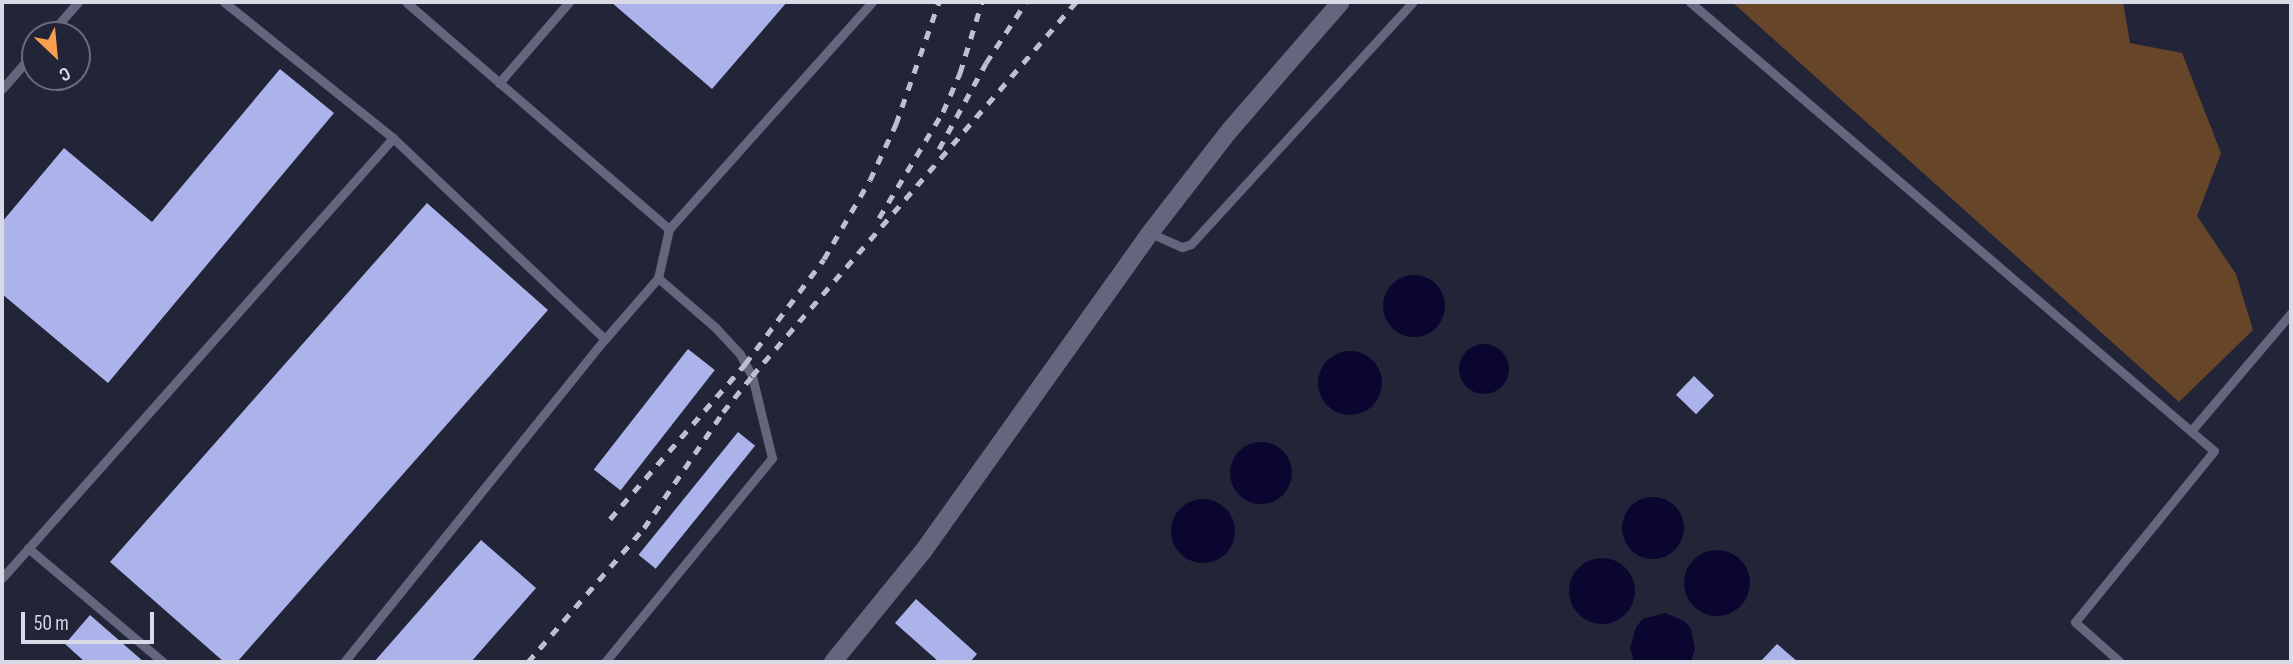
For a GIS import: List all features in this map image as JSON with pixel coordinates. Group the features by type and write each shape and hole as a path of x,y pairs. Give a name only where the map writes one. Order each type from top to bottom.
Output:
{"street":[{"path":"833,662 924,550 1150,233 1230,130 1341,2"}],"lane":[{"path":"61,21 78,2"},
{"path":"223,2 393,138 605,339"},
{"path":"406,2 669,229"},
{"path":"499,83 569,2"},
{"path":"344,662 605,339 658,278 669,229 872,2"},
{"path":"1150,233 1182,247 1191,244 1413,2"},
{"path":"1690,2 2214,451 2075,622 2120,662"},
{"path":"2,89 21,67"},
{"path":"2,578 393,138"},
{"path":"605,662 772,458 752,376 740,354 716,328 658,278"},
{"path":"2191,431 2291,313"},
{"path":"28,548 163,662"}],"shaded area":[{"path":"1732,2 2123,2 2130,43 2182,53 2221,153 2197,216 2236,274 2253,330 2179,402"},
{"path":"1408,275 1420,275 1436,284 1443,294 1443,318 1436,328 1420,337 1408,337 1397,332 1388,323 1383,312 1383,300 1388,289 1397,280"},
{"path":"1484,344 1502,351 1509,369 1502,387 1484,394 1466,387 1459,369 1466,351"},
{"path":"1344,351 1356,351 1373,360 1380,371 1380,395 1373,406 1356,415 1344,415 1332,410 1323,401 1318,389 1318,377 1323,365 1332,356"},
{"path":"1255,442 1267,442 1283,451 1290,461 1290,485 1283,495 1267,504 1255,504 1244,499 1235,490 1230,479 1230,467 1235,456 1244,447"},
{"path":"1647,497 1659,497 1675,506 1682,516 1682,540 1675,550 1659,559 1647,559 1636,554 1627,545 1622,534 1622,522 1627,511 1636,502"},
{"path":"1203,499 1221,505 1229,513 1235,531 1229,549 1221,557 1203,563 1185,557 1177,549 1171,531 1177,513 1185,505"},
{"path":"1717,550 1730,552 1740,560 1748,570 1748,596 1740,606 1730,614 1717,616 1704,614 1694,606 1686,596 1684,583 1686,570 1694,560 1704,552"},
{"path":"1596,558 1608,558 1626,567 1633,578 1633,604 1626,615 1615,622 1596,624 1583,619 1574,610 1569,597 1569,585 1574,572 1583,563"},
{"path":"1665,613 1684,621 1691,629 1695,649 1692,659 1690,662 1634,662 1630,648 1636,627 1643,619"}],"building":[{"path":"611,2 787,2 712,89"},
{"path":"280,69 334,113 108,383 2,294 2,222 64,148 152,222"},
{"path":"427,203 548,310 237,662 224,662 110,562"},
{"path":"688,349 715,370 621,490 594,470"},
{"path":"1694,376 1714,395 1696,414 1676,395"},
{"path":"738,432 755,446 656,569 639,555"},
{"path":"481,540 536,588 471,662 374,662"},
{"path":"916,599 977,654 970,662 939,662 895,623"},
{"path":"90,615 144,662 85,662 65,644"},
{"path":"1777,644 1798,662 1760,662"}],"railway":[{"path":"610,519 745,364 824,259 870,180 896,124 939,2"},
{"path":"879,218 943,112 960,73 982,2"},
{"path":"939,149 986,63 1026,2"},
{"path":"528,662 644,528 723,412 752,376 1076,2"}]}
